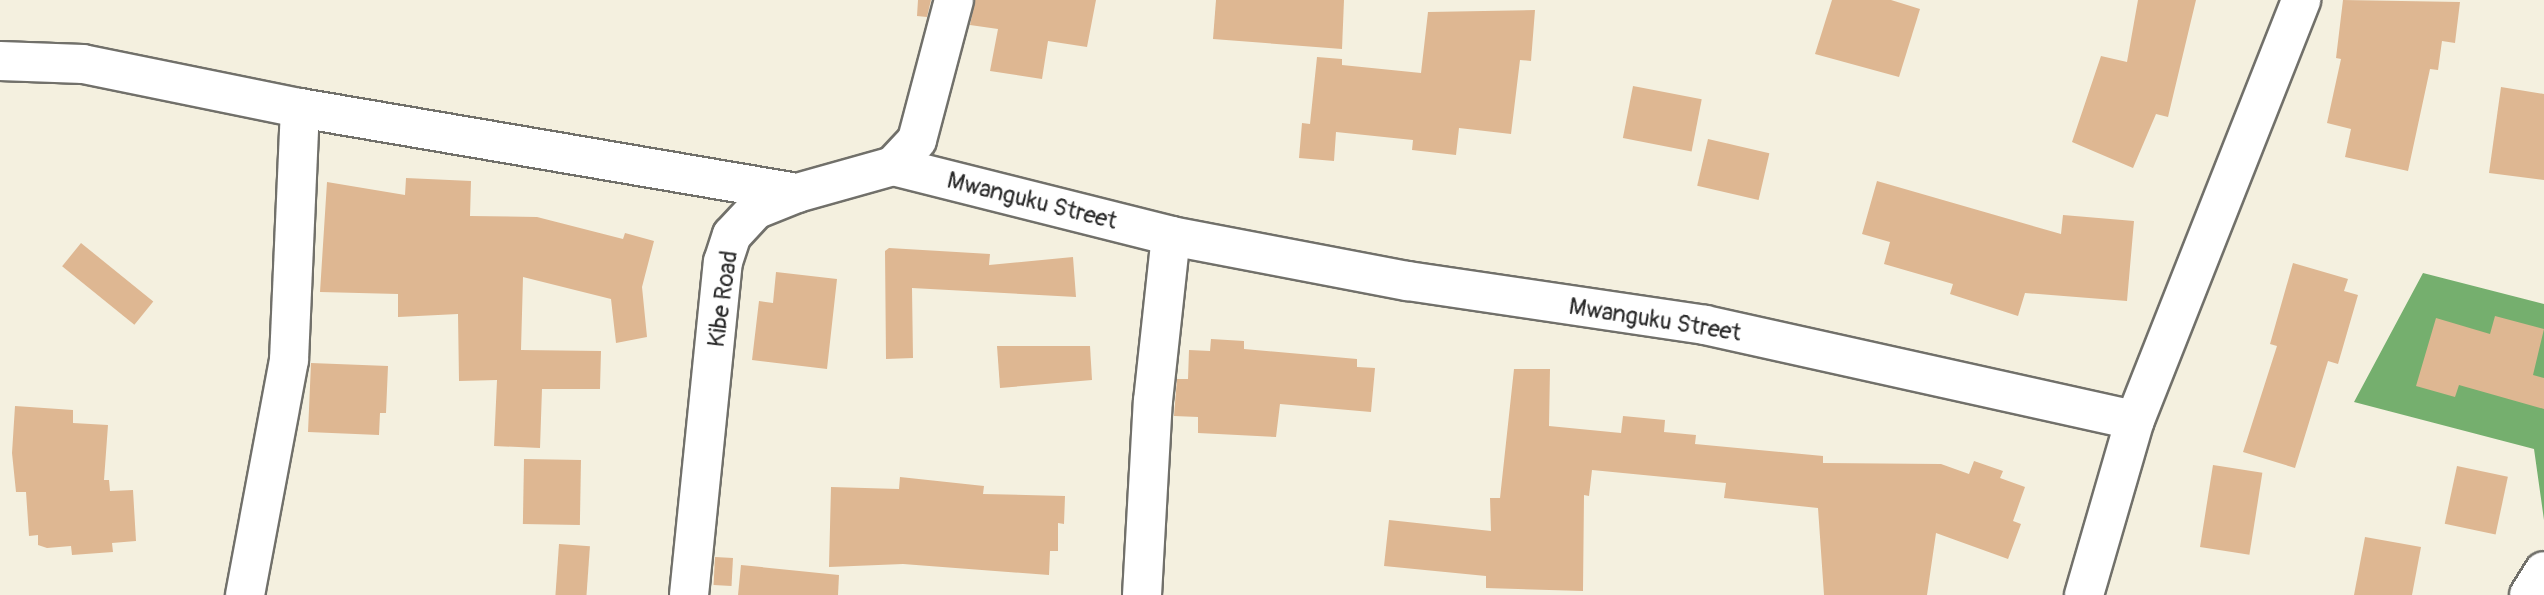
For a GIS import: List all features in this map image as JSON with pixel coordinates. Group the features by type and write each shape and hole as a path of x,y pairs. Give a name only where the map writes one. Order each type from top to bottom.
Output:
{"street":[{"path":"893,166 917,140 954,0"},
{"path":"2084,595 2135,421 2301,0"},
{"path":"0,61 83,64 300,108 797,193"},
{"path":"245,595 289,360 300,108"},
{"name":"Kibe Road","path":"689,595 723,262 732,235 755,210 797,193 893,166"},
{"name":"Mwanguku Street","path":"893,166 1171,236 1408,281 1705,325 2135,421"},
{"path":"1142,595 1153,401 1171,236"},
{"path":"2529,595 2544,571"}],"green space":[{"path":"2423,273 2544,304 2544,520 2534,449 2354,402"}],"building":[{"path":"918,0 931,0 927,17 917,16"},
{"path":"975,0 1096,0 1087,47 1048,41 1042,79 990,71 998,29 970,25"},
{"path":"1216,0 1344,0 1342,49 1213,39"},
{"path":"1832,0 1891,0 1920,9 1899,77 1815,54"},
{"path":"2138,0 2196,0 2168,117 2156,114 2133,168 2072,142 2101,56 2127,62"},
{"path":"2343,0 2460,2 2455,43 2442,41 2438,70 2430,69 2408,171 2345,157 2351,129 2327,123 2341,59 2336,58"},
{"path":"1535,10 1531,61 1520,60 1511,134 1459,128 1456,155 1412,150 1413,140 1336,132 1334,161 1299,158 1302,123 1310,124 1317,57 1342,59 1342,65 1421,73 1428,12"},
{"path":"1633,86 1702,99 1692,151 1623,138"},
{"path":"2501,87 2544,94 2544,180 2489,173"},
{"path":"1708,139 1769,153 1759,200 1697,186"},
{"path":"406,178 471,181 470,216 537,217 623,239 625,233 654,241 642,287 647,337 616,343 611,299 523,277 521,350 601,351 600,389 542,389 540,448 494,446 497,380 459,381 458,314 398,317 398,294 320,292 327,182 405,195"},
{"path":"1877,181 2061,234 2063,215 2134,221 2127,301 2025,293 2018,316 1950,294 1953,284 1884,264 1890,242 1862,234"},
{"path":"81,243 153,302 134,325 62,266"},
{"path":"889,248 990,254 989,265 1073,257 1076,297 912,288 913,358 886,359 885,251"},
{"path":"2293,263 2348,279 2344,291 2358,295 2338,364 2328,361 2295,468 2243,452 2277,346 2270,344"},
{"path":"776,272 837,279 827,369 752,360 759,301 773,303"},
{"path":"2495,316 2544,329 2533,375 2544,378 2544,409 2459,385 2455,397 2416,386 2436,318 2490,334"},
{"path":"1211,339 1244,341 1244,349 1357,359 1357,367 1375,368 1371,412 1280,404 1276,437 1198,433 1198,417 1174,416 1177,379 1188,379 1189,350 1210,351"},
{"path":"997,346 1090,346 1092,380 1000,388"},
{"path":"311,363 388,366 386,413 380,413 379,435 308,432"},
{"path":"1514,369 1550,369 1549,426 1621,433 1623,416 1665,420 1664,432 1696,435 1695,444 1823,456 1823,463 1941,464 1969,474 1974,461 2003,471 2000,478 2025,487 2013,521 2021,524 2008,559 1936,533 1927,595 1824,595 1818,508 1724,498 1726,483 1592,470 1589,496 1584,495 1583,591 1486,588 1486,576 1384,566 1389,520 1491,531 1490,498 1500,498"},
{"path":"15,406 73,410 73,423 108,425 104,480 109,480 110,491 133,490 136,541 112,543 113,552 72,555 71,546 47,548 38,545 38,535 29,536 26,492 16,492 12,453"},
{"path":"524,459 581,460 580,525 523,524"},
{"path":"2213,465 2262,473 2249,555 2200,547"},
{"path":"2457,466 2508,477 2496,535 2445,524"},
{"path":"900,477 984,486 983,494 1065,496 1064,524 1058,523 1058,551 1050,551 1049,575 903,564 829,567 831,487 899,489"},
{"path":"2365,537 2421,547 2412,595 2354,595"},
{"path":"559,544 590,546 587,595 555,595"},
{"path":"715,557 733,558 732,586 714,585"},
{"path":"741,565 839,575 838,595 738,595"}]}
